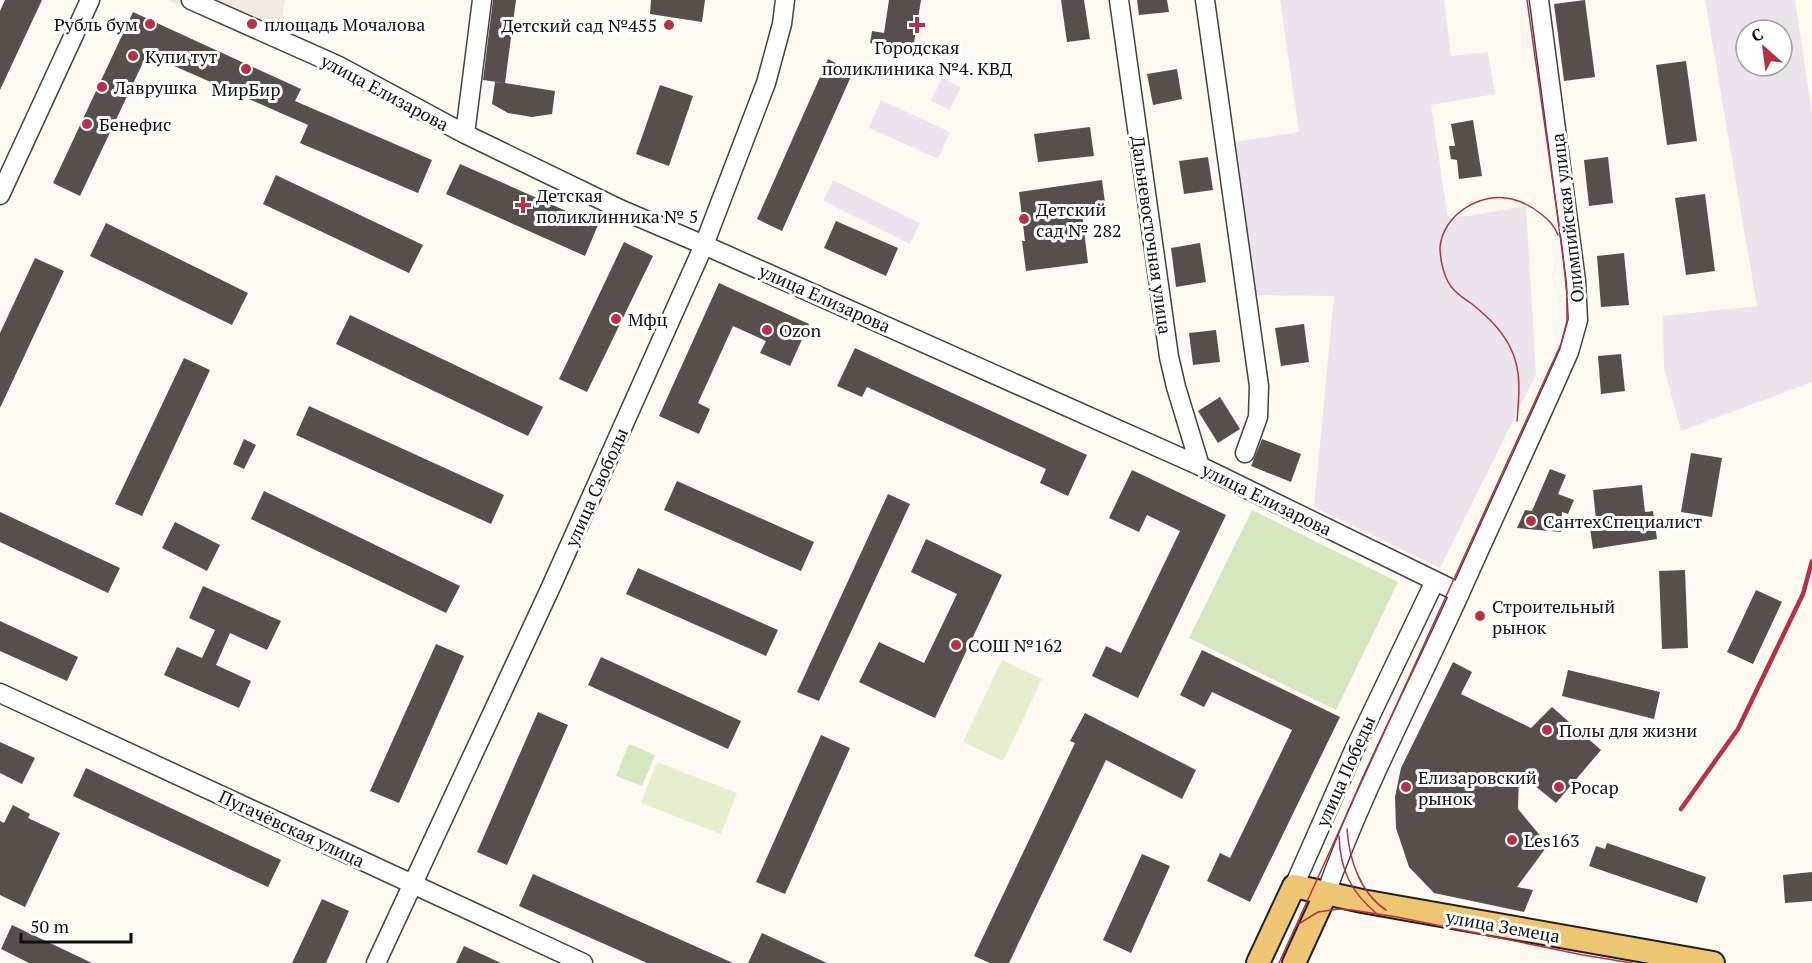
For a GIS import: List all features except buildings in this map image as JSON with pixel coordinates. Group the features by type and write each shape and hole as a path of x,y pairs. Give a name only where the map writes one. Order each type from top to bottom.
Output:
{"main road":[{"name":"улица Земеца","path":"1294,886 1713,963"},
{"name":"улица Победы","path":"1258,963 1294,886"},
{"name":"улица Победы","path":"1294,963 1326,893"}],"street":[{"path":"0,195 90,0"},
{"name":"улица Елизарова","path":"192,0 337,65 465,134 622,210 1200,466 1460,593"},
{"path":"465,134 482,0"},
{"name":"улица Свободы","path":"376,963 550,589 704,245 766,83 782,24 785,0"},
{"name":"Дальневосточная улица","path":"1119,0 1169,357 1200,466"},
{"path":"1205,0 1258,386 1258,417 1245,453"},
{"name":"Олимпийская улица","path":"1460,593 1569,352 1578,320 1576,280 1539,0"},
{"name":"улица Победы","path":"1294,886 1354,750 1435,581"},
{"name":"улица Победы","path":"1326,893 1347,837 1379,765 1460,593"},
{"name":"Пугачёвская улица","path":"0,693 584,963"}],"shaded area":[{"name":"площадь Мочалова","path":"168,0 285,0 277,49"},
{"path":"1280,0 1444,0 1451,56 1488,52 1495,94 1431,105 1448,219 1526,206 1536,374 1440,568 1314,507 1334,296 1252,295 1235,142 1299,132"},
{"path":"1705,0 1795,0 1812,113 1812,382 1681,431 1664,368 1663,316 1757,306"},
{"path":"942,78 961,87 950,110 931,101"},
{"path":"881,100 950,132 938,159 869,128"},
{"path":"833,180 920,223 910,244 823,201"}],"green space":[{"path":"1252,510 1398,582 1336,710 1189,638"},
{"path":"1002,660 1042,679 1003,761 963,742"},
{"path":"629,744 655,755 642,786 616,776"},
{"path":"657,762 737,793 721,834 641,803"}],"tram line":[{"path":"1279,963 1561,344 1567,321 1562,247 1527,0"},
{"path":"1517,421 1518,375 1511,349 1494,324 1451,286 1443,270 1440,247 1448,224 1456,215 1477,202 1489,198 1512,199 1528,205 1549,221 1558,235"},
{"path":"1347,829 1353,863 1363,885 1377,903 1386,910"},
{"path":"1339,836 1342,859 1349,880 1360,897 1377,914"},
{"path":"1297,925 1318,912 1352,910 1632,963"}],"railway":[{"path":"1681,809 1738,729 1803,594 1812,561"}],"place":[{"name":"Рубль бум","path":"150,24"},
{"name":"площадь Мочалова","path":"252,24"},
{"name":"Детский сад №455","path":"669,25"},
{"name":"Городская поликлиника №4. КВД","path":"917,25"},
{"name":"Купи тут","path":"133,56"},
{"name":"МирБир","path":"246,69"},
{"name":"Лаврушка","path":"102,87"},
{"name":"Бенефис","path":"87,124"},
{"name":"Детская поликлинника № 5","path":"523,205"},
{"name":"Детский сад № 282","path":"1024,219"},
{"name":"Мфц","path":"616,319"},
{"name":"Ozon","path":"767,330"},
{"name":"СантехСпециалист","path":"1531,521"},
{"name":"Строительный рынок","path":"1480,616"},
{"name":"СОШ №162","path":"956,645"},
{"name":"Полы для жизни","path":"1547,730"},
{"name":"Елизаровский рынок","path":"1406,787"},
{"name":"Росар","path":"1559,787"},
{"name":"Les163","path":"1512,840"}]}
